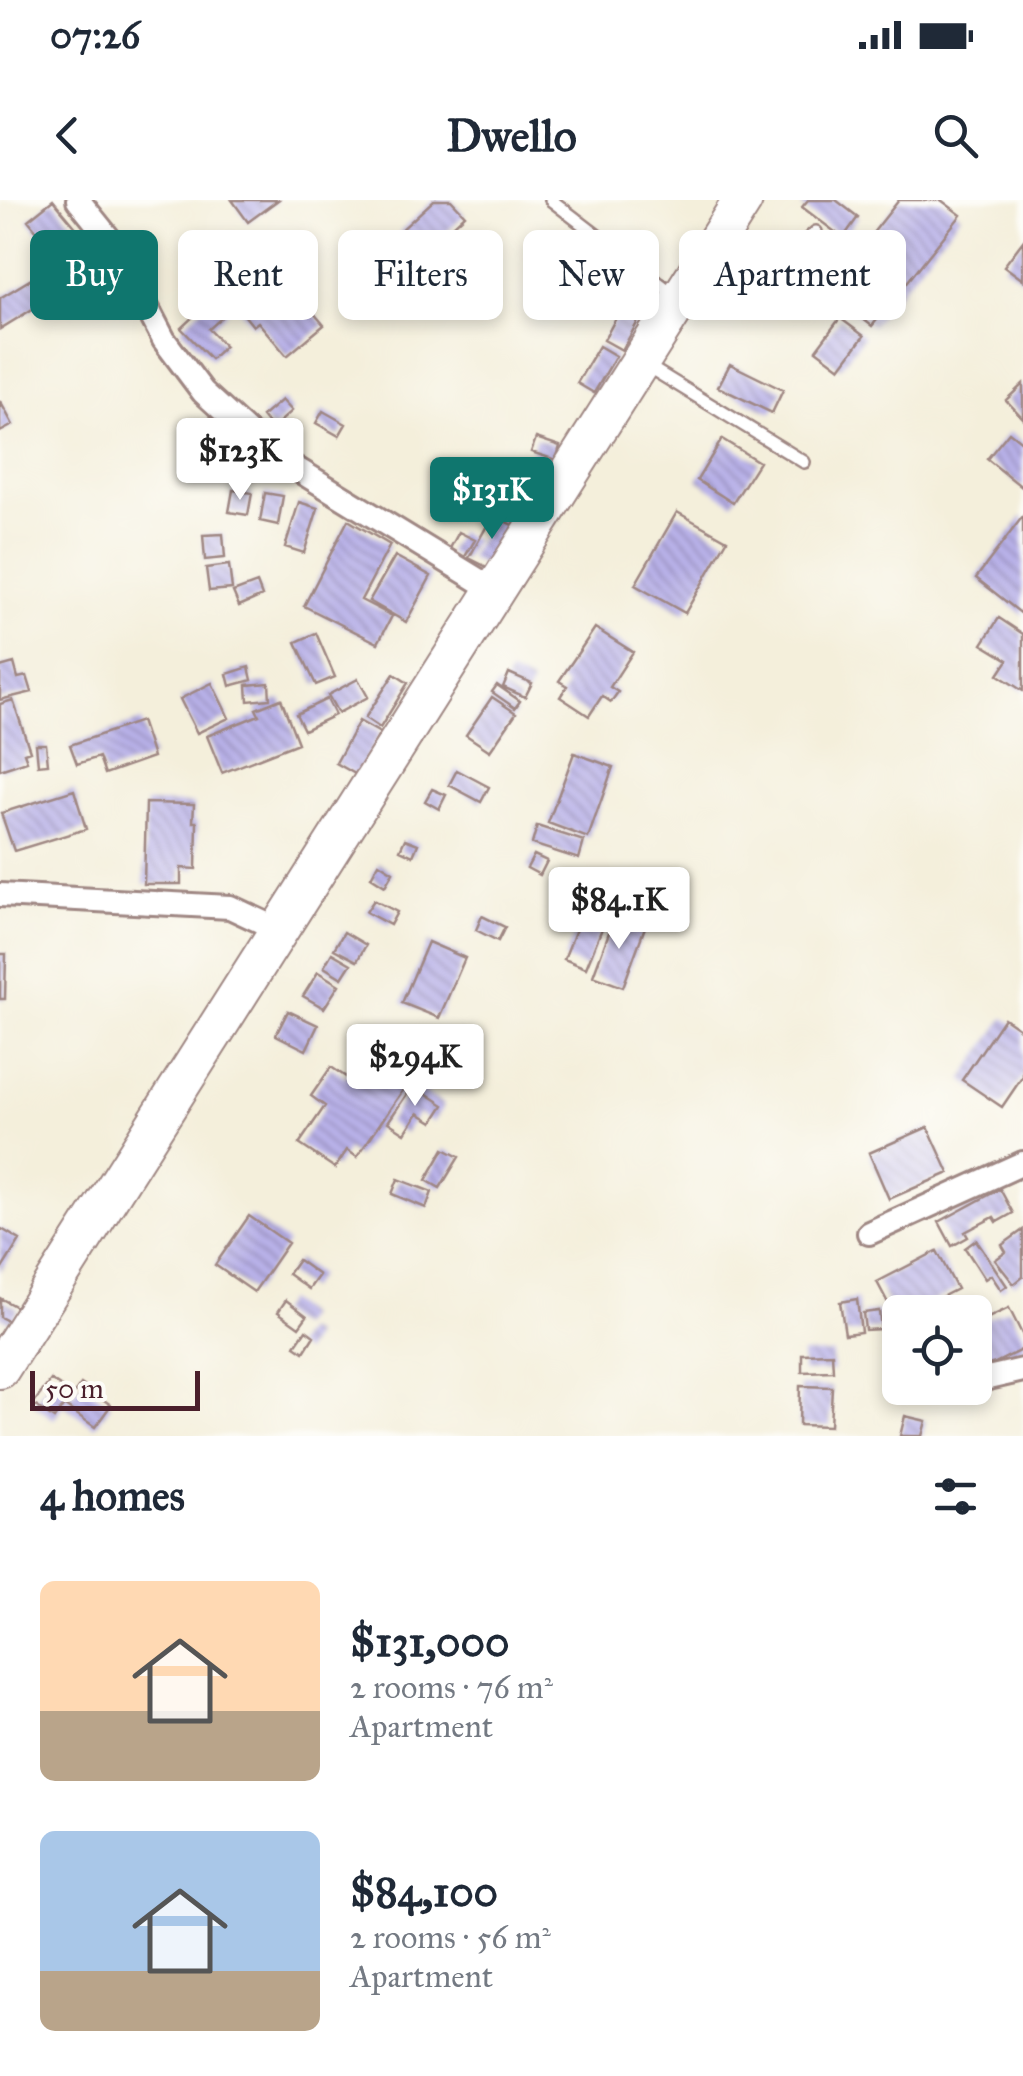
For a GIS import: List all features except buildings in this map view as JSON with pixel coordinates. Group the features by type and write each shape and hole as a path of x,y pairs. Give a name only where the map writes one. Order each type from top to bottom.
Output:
{"highway":[{"path":"723,230 742,200"},
{"path":"0,1370 679,301"}],"street":[{"path":"78,200 115,246 164,340 204,392 269,452 496,590"},
{"path":"0,894 230,907 277,930"},
{"path":"869,1233 1023,1163"},
{"path":"992,1377 1023,1370"}],"lane":[{"path":"550,200 679,298"},
{"path":"640,362 804,462"}]}
